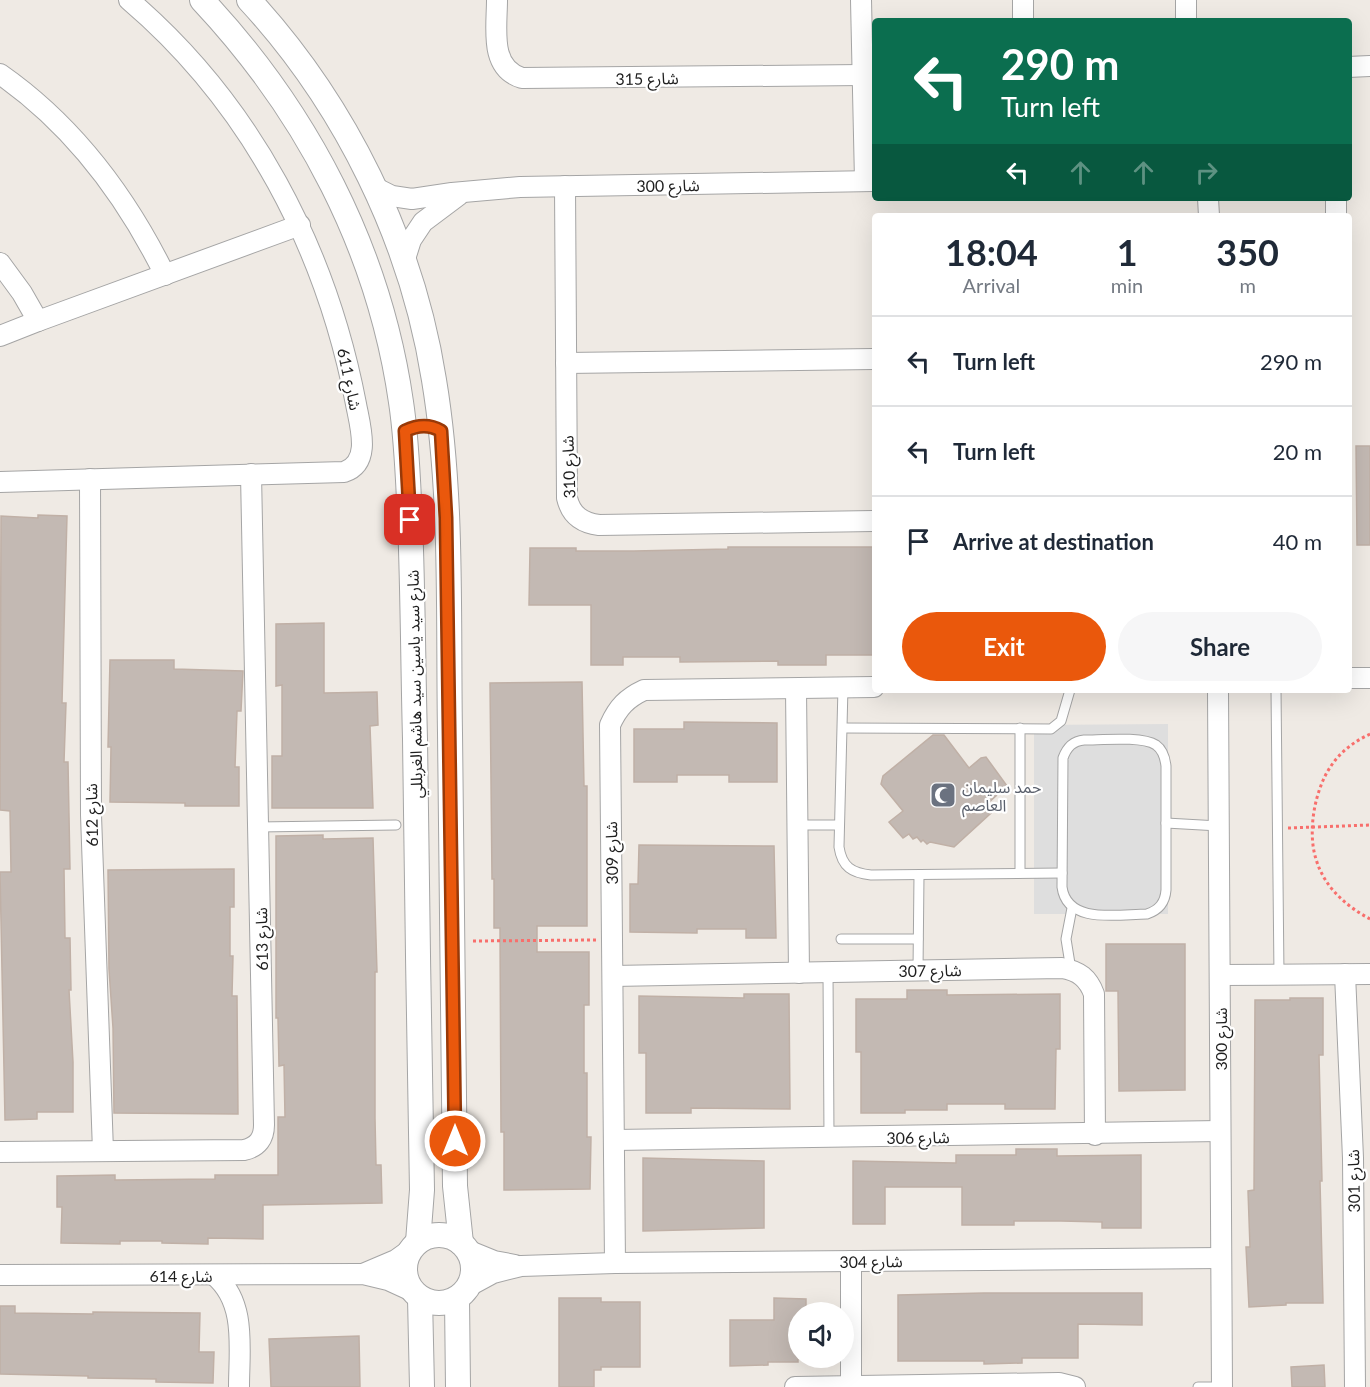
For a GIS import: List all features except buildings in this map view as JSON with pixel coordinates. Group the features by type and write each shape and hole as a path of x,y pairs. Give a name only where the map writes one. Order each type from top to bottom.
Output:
{"street":[{"name":"شارع 611","path":"0,482 344,472 354,467 361,458 362,445 356,409 341,338 330,300 300,225 262,155 217,91 167,35 129,0"},
{"name":"شارع سيد ياسين سيد هاشم الغربللي","path":"202,0 243,47 284,102 337,192 365,258 395,366 405,431 412,564 422,1190 414,1246"},
{"path":"249,0 291,50 316,85 351,142 374,187 404,262 427,340 441,431 447,562 455,1186 464,1247 473,1268 463,1292 458,1387"},
{"name":"شارع 315","path":"497,0 500,61 509,72 522,78 863,75"},
{"path":"861,0 870,182"},
{"path":"1023,0 1023,18"},
{"path":"1186,0 1186,18"},
{"path":"1352,66 1370,66"},
{"path":"0,74 55,119 98,166 135,219 165,275"},
{"name":"شارع 300","path":"374,187 392,196 412,199 500,188 870,182"},
{"name":"شارع 310","path":"565,186 567,498 572,512 584,522 599,525 872,521"},
{"path":"404,262 411,240 423,222 461,193"},
{"path":"0,336 300,225"},
{"path":"0,263 22,293 38,321"},
{"path":"566,363 872,359"},
{"path":"405,431 427,426 441,431"},
{"name":"شارع 613","path":"0,1152 244,1149 255,1146 262,1136 264,1125 251,474"},
{"name":"شارع 612","path":"90,479 91,815 103,1151"},
{"path":"1352,678 1370,678"},
{"name":"شارع 309","path":"615,1263 613,976 608,742 610,725 617,709 629,697 644,690 872,687"},
{"path":"796,689 799,973"},
{"name":"شارع 300","path":"1218,693 1222,1387"},
{"name":"شارع 307","path":"613,976 1062,968 1071,970"},
{"path":"1071,970 1086,978 1094,994 1095,1134"},
{"name":"شارع 301","path":"1345,974 1353,1181 1355,1387"},
{"path":"1220,975 1370,974"},
{"name":"شارع 306","path":"615,1140 1220,1131"},
{"path":"463,1292 439,1304 416,1295 406,1282 404,1271 406,1260 414,1246 428,1236 451,1237 464,1247"},
{"name":"شارع 614","path":"363,1274 396,1260 414,1246"},
{"name":"شارع 304","path":"464,1247 494,1261 521,1266"},
{"name":"شارع 304","path":"463,1292 493,1273 521,1266 615,1263 1221,1258"},
{"path":"851,1261 851,1386"},
{"name":"شارع 614","path":"0,1275 363,1274 388,1280 416,1295"},
{"path":"214,1275 231,1294 237,1309 239,1387"},
{"path":"416,1295 422,1387"},
{"path":"795,1387 1059,1383 1075,1387"}],"lane":[{"path":"843,687 839,825 840,855 848,869 863,874 1062,873"},
{"path":"843,728 1044,729 1057,726 1064,715 1069,693"},
{"path":"1276,693 1279,975"},
{"path":"1020,728 1020,873"},
{"path":"1084,740 1141,741 1154,743 1159,747 1166,766 1166,824 1166,896 1157,910 1147,914 1085,914 1067,903 1063,893 1062,873 1063,758 1068,747 1073,743 1084,740"},
{"path":"1166,824 1219,826"},
{"path":"258,827 396,825"},
{"path":"797,825 839,825"},
{"path":"918,970 919,875"},
{"path":"1071,970 1066,939 1072,908"},
{"path":"841,939 918,939"},
{"path":"828,972 829,1138"},
{"path":"1198,1387 1222,1387"}],"path":[{"path":"1370,734 1344,751 1330,766 1316,802 1313,827 1316,859 1325,879 1339,898 1356,912 1370,919"},
{"path":"1277,828 1370,825"},
{"path":"453,941 612,940"}],"shaded area":[{"path":"1168,724 1168,914 1034,914 1034,725"}],"place":[{"name":"حمد سليمان العاصم","path":"943,795"}],"route":[{"path":"410,520 405,431 419,426 435,427 441,431 446,518 455,1141"}]}
